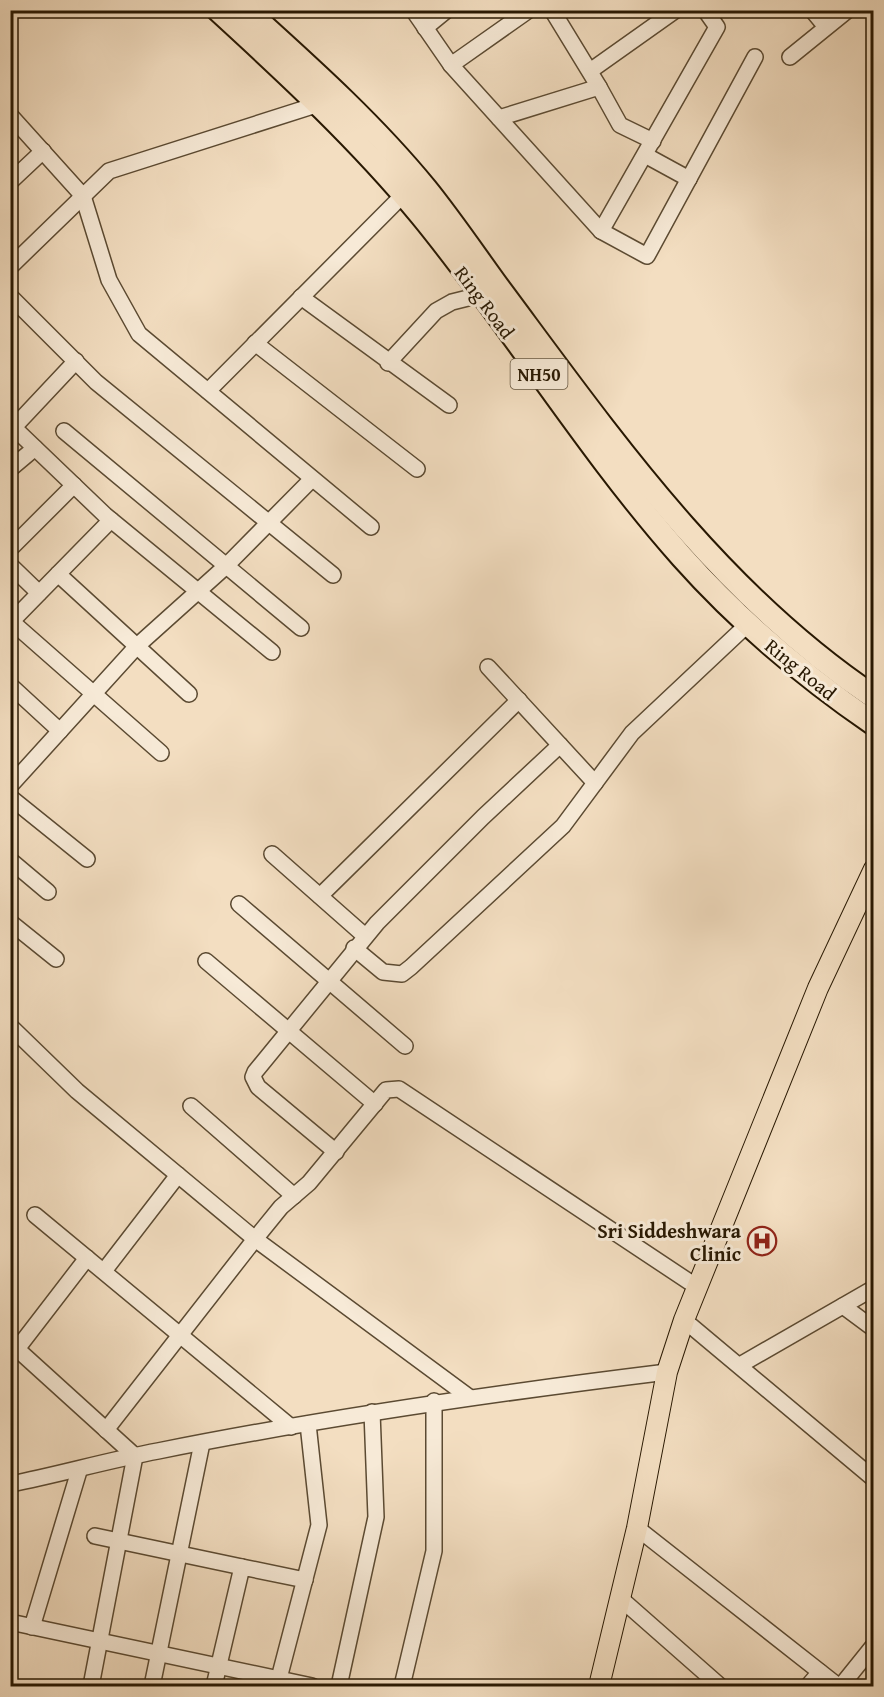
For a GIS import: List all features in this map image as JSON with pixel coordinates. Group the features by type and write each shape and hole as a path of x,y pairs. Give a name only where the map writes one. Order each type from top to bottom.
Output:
{"highway":[{"name":"Ring Road","path":"218,10 319,104 403,195 622,483 682,556 748,624 833,695 873,724"},
{"name":"Ring Road","path":"250,12 383,139 426,190 570,384 691,536 720,567 784,626 873,697"}],"main road":[{"path":"600,1686 637,1528 667,1372 684,1320 818,988 873,869"}],"street":[{"path":"413,10 451,65 601,231 646,256 755,57"},
{"path":"425,28 447,10"},
{"path":"451,65 529,10"},
{"path":"552,10 620,125 653,141"},
{"path":"590,71 676,10"},
{"path":"601,231 717,27 705,10"},
{"path":"812,10 826,27"},
{"path":"790,57 848,10"},
{"path":"499,118 599,87"},
{"path":"10,267 109,171 319,104"},
{"path":"10,115 83,196 109,280 139,334 371,527"},
{"path":"10,182 43,151"},
{"path":"645,155 689,179"},
{"path":"208,391 403,195"},
{"path":"388,363 436,310 452,302 480,295"},
{"path":"10,296 96,382 333,575"},
{"path":"301,297 388,363 449,405"},
{"path":"255,343 417,468"},
{"path":"76,361 12,426 111,520 272,652"},
{"path":"64,431 301,628"},
{"path":"10,470 35,448"},
{"path":"10,786 137,646 225,567 312,479"},
{"path":"10,549 74,485"},
{"path":"111,520 11,623 161,753"},
{"path":"10,565 39,593"},
{"path":"58,574 189,694"},
{"path":"354,948 383,972 402,974 563,826 624,741 640,723 748,624"},
{"path":"488,667 595,783"},
{"path":"10,685 60,730"},
{"path":"320,896 519,700"},
{"path":"336,1152 255,1083 255,1072 290,1032 365,936 483,817 560,745"},
{"path":"10,797 87,858"},
{"path":"272,854 365,936"},
{"path":"10,860 48,892"},
{"path":"239,904 405,1046"},
{"path":"10,922 56,959"},
{"path":"206,961 375,1104"},
{"path":"10,1026 77,1091 255,1239 469,1397"},
{"path":"106,1430 255,1239 309,1183 386,1090 391,1088 399,1089 697,1287"},
{"path":"191,1106 294,1196"},
{"path":"104,1271 178,1175"},
{"path":"35,1215 291,1427"},
{"path":"87,1258 13,1349 135,1456"},
{"path":"740,1365 873,1288"},
{"path":"843,1306 873,1329"},
{"path":"684,1320 873,1479"},
{"path":"11,1486 135,1456 434,1401 667,1372"},
{"path":"402,1686 434,1551 434,1401"},
{"path":"339,1686 376,1517 372,1412"},
{"path":"278,1683 319,1525 308,1424"},
{"path":"153,1686 202,1443"},
{"path":"91,1686 135,1456"},
{"path":"32,1627 79,1471"},
{"path":"637,1528 839,1686 869,1663 873,1645"},
{"path":"95,1536 305,1580"},
{"path":"214,1686 242,1567"},
{"path":"620,1598 720,1686"},
{"path":"10,1622 219,1666 278,1683 312,1686"},
{"path":"808,1686 820,1672"}],"place":[{"name":"Sri Siddeshwara Clinic","path":"762,1241"}]}
